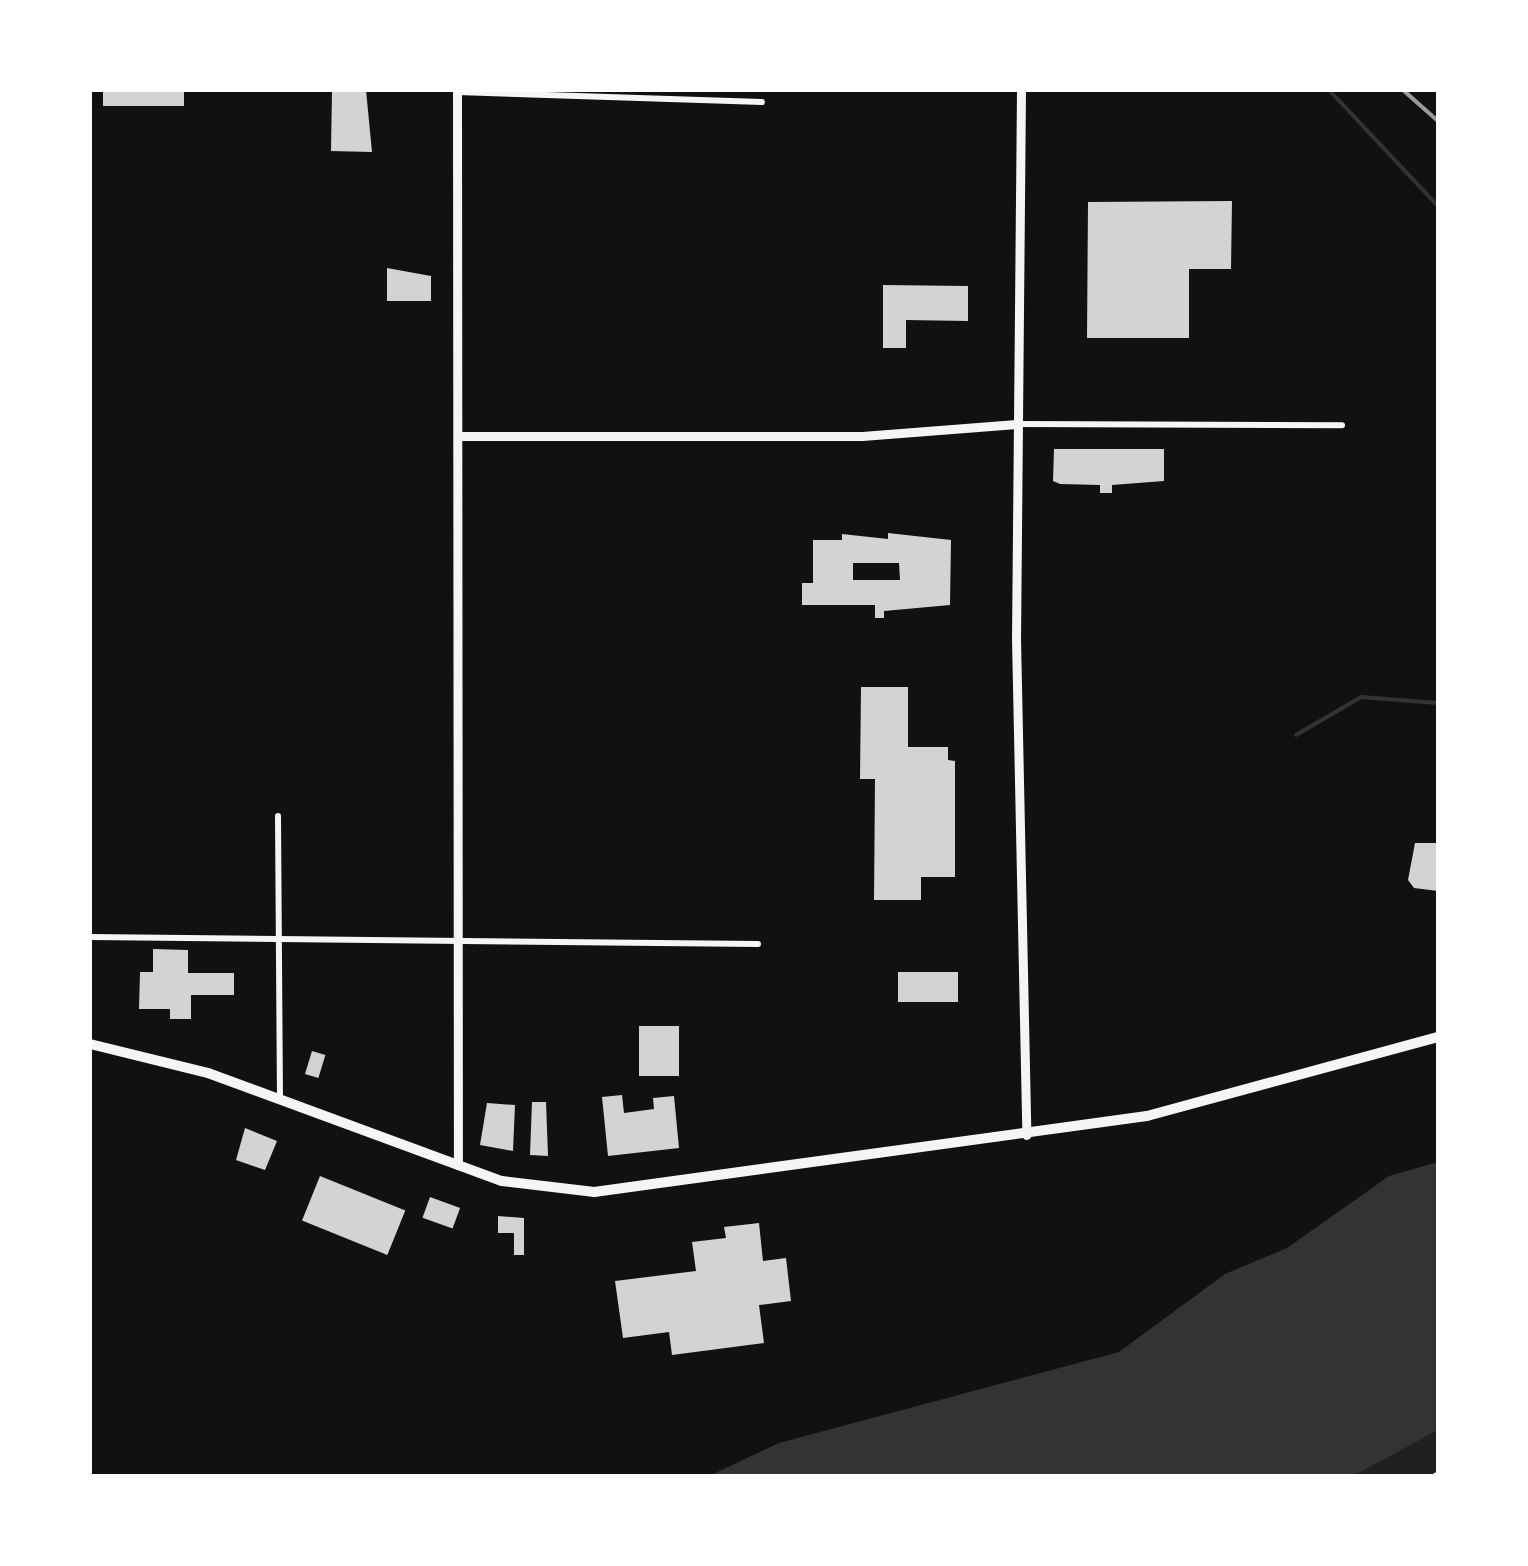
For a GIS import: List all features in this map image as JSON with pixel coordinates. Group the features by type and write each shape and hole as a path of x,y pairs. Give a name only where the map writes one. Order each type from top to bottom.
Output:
{"main road":[{"path":"90,1044 166,1060 458,1165 544,1190 594,1192 1026,1136 1227,1097 1438,1037"}],"street":[{"path":"1021,90 1016,823 1026,1136"},
{"path":"458,1165 457,91 762,102"},
{"path":"459,436 862,436 1017,424 1342,424"},
{"path":"278,816 280,1099"},
{"path":"90,936 758,944"}],"path":[{"path":"1431,1476 1438,1472"}],"shaded area":[{"path":"1438,1162 1438,1430 1353,1476 709,1476 779,1443 1119,1352 1225,1274 1287,1248 1389,1176"},
{"path":"1438,1430 1438,1476 1353,1476 1374,1463"}],"building":[{"path":"103,90 184,90 184,106 103,106"},
{"path":"332,90 366,90 372,152 331,151"},
{"path":"1232,201 1231,269 1189,269 1189,338 1087,338 1088,202"},
{"path":"387,268 431,276 431,301 387,301"},
{"path":"883,285 968,286 968,321 906,320 906,348 883,348"},
{"path":"1054,449 1164,449 1164,481 1112,485 1112,493 1100,493 1100,485 1060,484 1053,481"},
{"path":"888,533 951,540 950,605 884,611 884,618 875,618 875,605 802,605 802,583 813,583 813,540 842,540 842,534 888,539","holes":["853,563 899,563 900,580 853,580"]},
{"path":"861,687 908,687 908,747 948,747 948,760 955,761 955,877 921,877 921,900 874,900 875,779 860,779"},
{"path":"1415,843 1438,843 1438,891 1414,888 1408,880"},
{"path":"153,949 188,950 188,973 234,973 234,995 191,995 191,1019 170,1019 170,1009 139,1009 140,972 153,972"},
{"path":"898,972 958,972 958,1002 898,1002"},
{"path":"639,1026 679,1026 679,1076 639,1076"},
{"path":"312,1051 325,1055 318,1078 305,1074"},
{"path":"622,1095 624,1113 654,1109 653,1098 674,1096 679,1148 608,1156 602,1097"},
{"path":"532,1102 546,1102 548,1156 530,1155"},
{"path":"487,1103 515,1105 513,1151 480,1145"},
{"path":"245,1128 277,1141 265,1170 236,1160"},
{"path":"320,1176 405,1210 387,1255 302,1221"},
{"path":"430,1197 460,1208 453,1229 422,1218"},
{"path":"498,1216 524,1218 524,1255 514,1255 514,1233 498,1233"},
{"path":"759,1223 763,1261 786,1258 791,1301 759,1305 764,1343 672,1355 669,1332 623,1338 615,1281 696,1271 692,1242 726,1238 724,1227"}],"waterway":[{"path":"1329,90 1438,206"},
{"path":"1296,735 1361,697 1438,703"}],"railway":[{"path":"1403,90 1438,121"}]}
